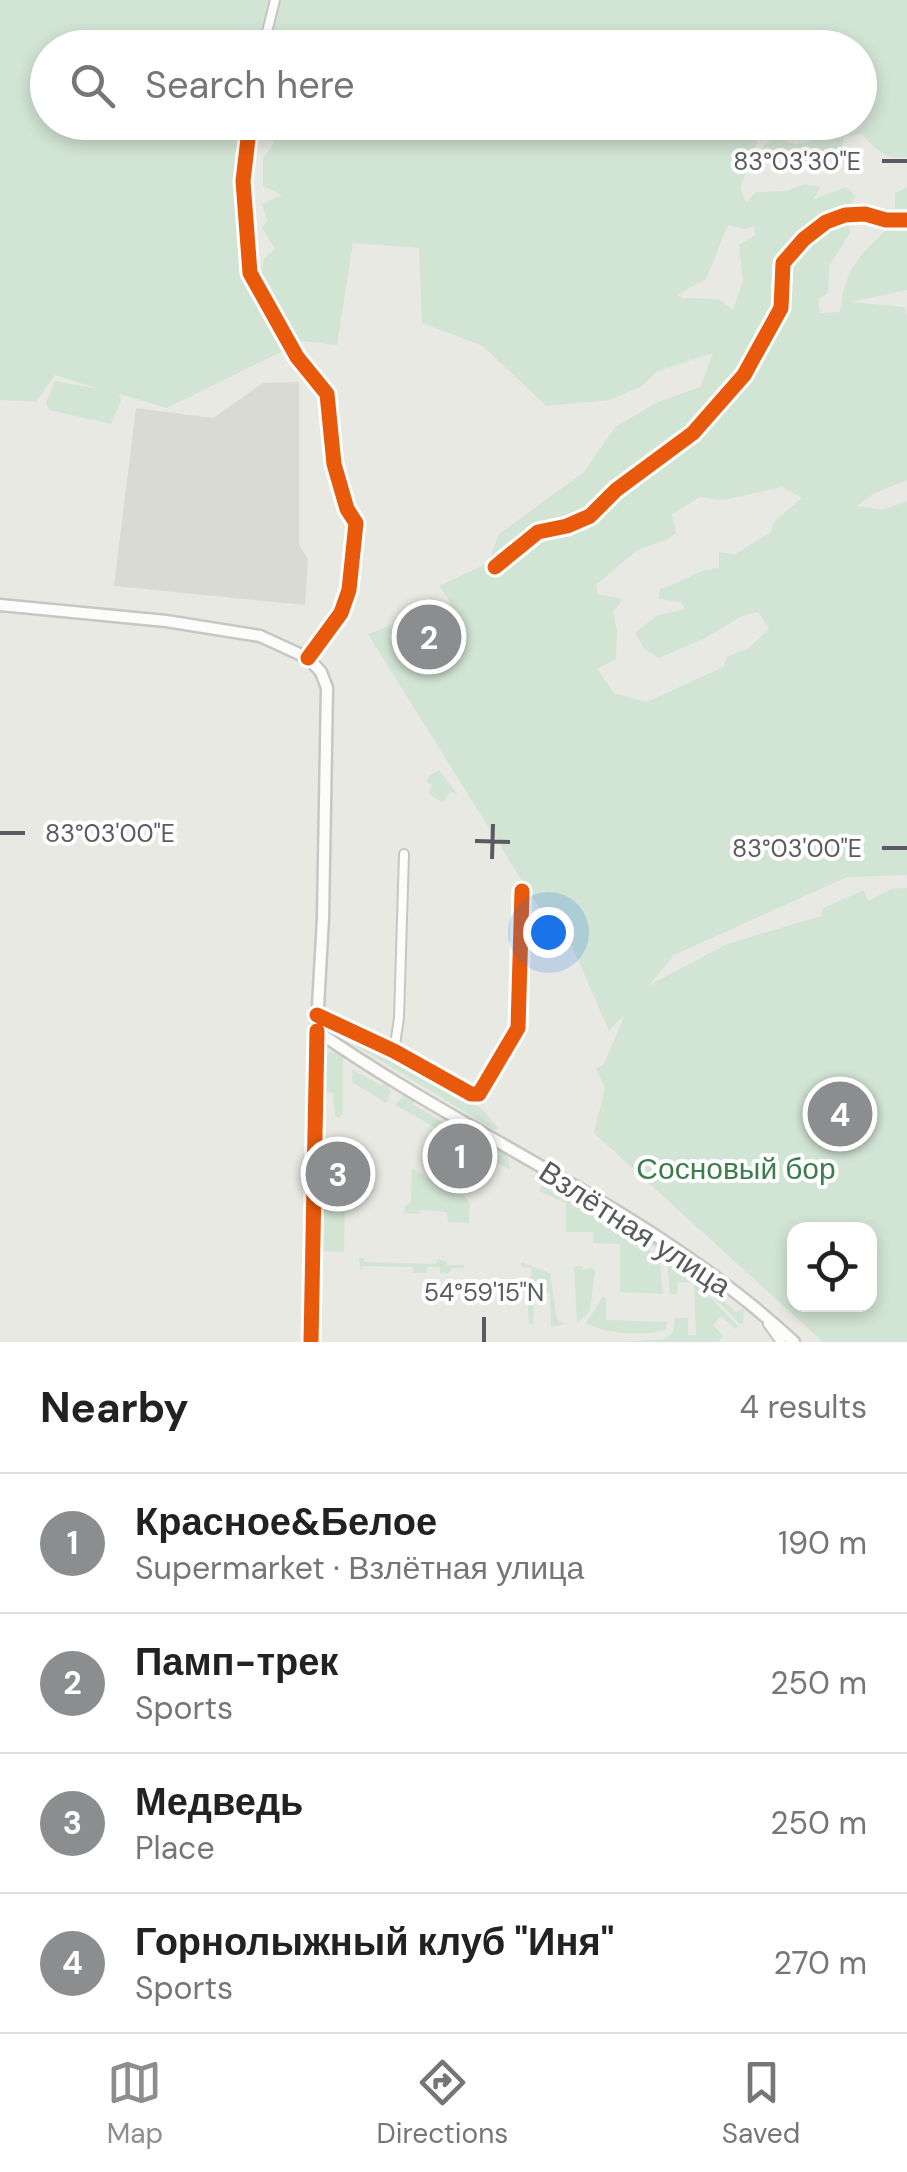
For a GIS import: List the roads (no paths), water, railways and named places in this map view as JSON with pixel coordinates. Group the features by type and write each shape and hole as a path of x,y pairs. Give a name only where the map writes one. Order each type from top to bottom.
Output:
{"main road":[{"path":"0,605 232,630 274,641 308,658 322,672 327,688 311,1342"},
{"name":"Взлётная улица","path":"317,1031 668,1243 761,1311 794,1342"},
{"path":"315,1060 325,1048 343,1049"}],"street":[{"path":"268,30 275,0"},
{"path":"248,140 243,182 250,273 297,357 327,394 334,464 347,509 356,523 349,590 341,614 308,658"},
{"path":"394,1051 400,1005 404,854"},
{"path":"317,1015 394,1051 472,1095 483,1090 518,1028 522,891"},
{"path":"761,1311 781,1342"}],"place":[{"name":"Памп-трек","path":"429,637"},
{"name":"Горнолыжный клуб \"Иня\"","path":"840,1114"},
{"name":"Красное&Белое","path":"460,1156"},
{"name":"Медведь","path":"338,1174"}],"park label":[{"name":"Сосновый бор","path":"736,1169"}]}
